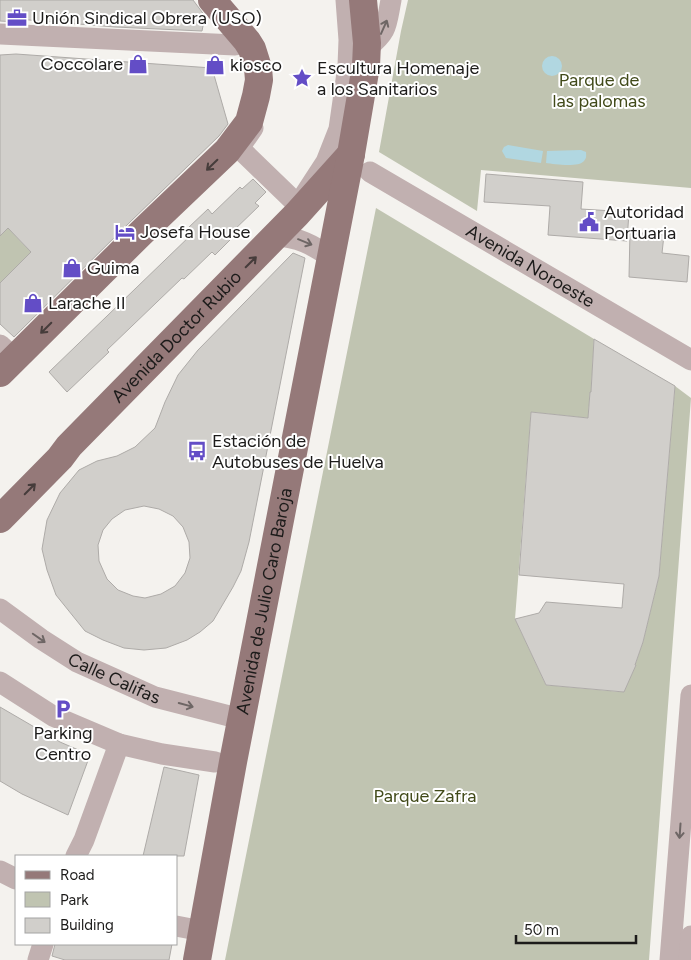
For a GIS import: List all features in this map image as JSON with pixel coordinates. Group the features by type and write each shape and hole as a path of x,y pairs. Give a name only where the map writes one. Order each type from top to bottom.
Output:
{"main road":[{"path":"5,359 141,234 227,151 249,122 259,80 258,68 248,42 212,0"},
{"name":"Avenida de Julio Caro Baroja","path":"197,960 330,257 360,163 366,66 363,0"},
{"name":"Avenida Doctor Rubio","path":"0,519 297,214 360,163"}],"street":[{"path":"222,0 260,45 263,52 265,70 264,98 257,123 240,148 298,205 326,162 339,129 348,66 349,40 346,0"},
{"path":"366,48 378,38 386,27 391,0"},
{"path":"0,34 235,45"},
{"name":"Avenida Noroeste","path":"360,163 691,360"},
{"path":"276,236 289,236 301,240 316,247 330,257"},
{"name":"Calle Califas","path":"0,609 77,662 155,697 242,719"},
{"path":"0,682 53,716 119,744 162,754 215,762"},
{"path":"670,960 691,695"},
{"path":"76,855 84,840 119,744"},
{"path":"0,871 15,878"},
{"path":"178,926 202,931"},
{"path":"689,960 691,936"},
{"path":"38,960 43,945"}],"green space":[{"name":"Parque de las palomas","path":"408,0 691,0 691,188 481,170 477,211 379,152"},
{"name":"Parque Zafra","path":"376,208 594,339 588,418 531,412 515,619 546,685 624,691 636,665 643,642 659,576 675,386 691,398 649,960 225,960"},
{"path":"8,228 31,252 0,283 0,236"}],"water":[{"path":"552,56 559,59 562,66 559,73 552,76 545,73 542,66 545,59"},
{"path":"508,145 543,151 541,163 506,158 502,151"},
{"path":"581,150 586,152 586,158 581,163 566,165 546,163 547,151"}],"building":[{"path":"0,0 193,0 205,16 202,31 115,27 17,19 17,22 0,21"},
{"path":"16,54 212,68 228,124 219,136 14,337 0,324 0,283 31,252 8,228 0,236 0,55"},
{"name":"Autoridad Portuaria","path":"486,174 583,182 581,209 629,212 627,241 548,235 550,206 484,202"},
{"path":"253,179 266,192 255,203 259,206 231,233 234,236 215,255 212,252 184,279 182,278 107,350 109,352 67,392 49,372 193,233 188,228 208,209 212,214 240,187 242,189"},
{"path":"630,232 664,235 662,253 689,256 687,282 629,277"},
{"name":"Estación de Autobuses de Huelva","path":"293,253 305,258 249,542 241,571 213,621 200,632 187,640 166,648 144,650 124,648 85,631 56,595 42,549 47,520 60,493 79,470 135,447 155,428 178,375 198,350","holes":["144,506 159,509 173,516 183,527 189,542 190,558 185,573 175,586 161,594 145,598 133,596 118,590 107,579 99,561 98,545 103,530 112,519 125,510"]},
{"path":"594,339 675,386 659,576 643,642 636,665 624,692 546,685 515,619 539,613 546,602 622,608 624,584 519,575 531,412 588,418"},
{"path":"0,707 60,742 90,755 68,815 22,794 0,781"},
{"path":"164,767 199,775 184,856 143,855"},
{"path":"55,945 172,945 169,960 65,960 52,956"}],"place":[{"name":"Unión Sindical Obrera (USO)","path":"17,18"},
{"name":"Coccolare","path":"138,64"},
{"name":"kiosco","path":"215,65"},
{"name":"Escultura Homenaje a los Sanitarios","path":"302,78"},
{"name":"Autoridad Portuaria","path":"589,222"},
{"name":"Josefa House","path":"125,232"},
{"name":"Guima","path":"72,268"},
{"name":"Larache II","path":"33,303"},
{"name":"Estación de Autobuses de Huelva","path":"197,451"},
{"name":"Parking Centro","path":"63,709"}]}
